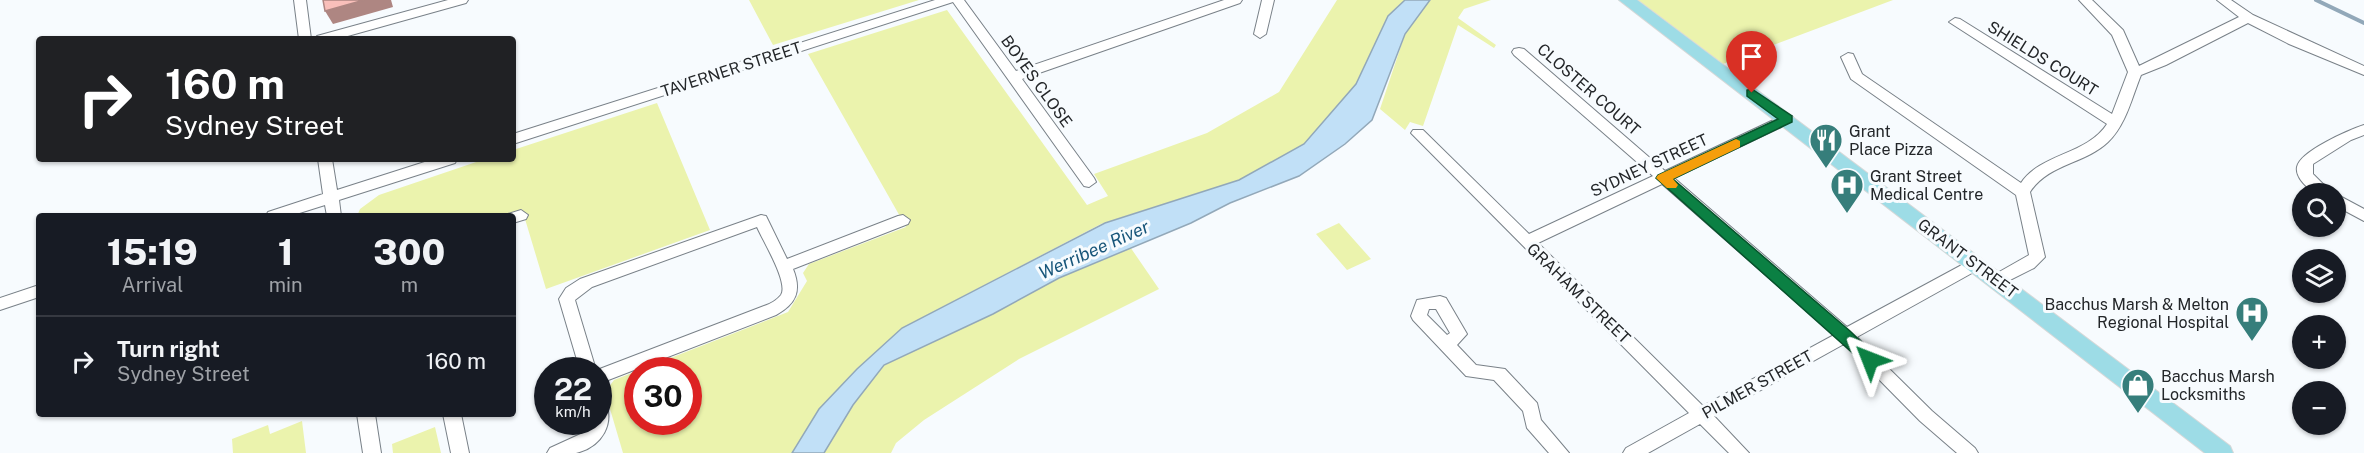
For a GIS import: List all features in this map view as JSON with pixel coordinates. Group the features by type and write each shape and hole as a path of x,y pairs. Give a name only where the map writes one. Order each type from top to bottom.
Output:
{"main road":[{"name":"GRANT STREET","path":"1627,0 1787,119 2222,453"}],"street":[{"path":"300,0 306,36"},
{"path":"333,36 462,0"},
{"name":"TAVERNER STREET","path":"516,138 948,0"},
{"name":"BOYES CLOSE","path":"958,0 1089,182"},
{"path":"1012,77 1236,0"},
{"path":"1260,34 1268,0"},
{"path":"2085,0 2118,33 2135,72"},
{"path":"2223,0 2248,18 2294,41 2364,71"},
{"path":"1998,280 2029,264 2037,256 2023,192 2030,179 2103,139 2114,122 2135,72 2161,62 2248,18"},
{"name":"SHIELDS COURT","path":"1955,22 2114,122"},
{"name":"CLOSTER COURT","path":"1519,52 1845,335 1926,416 1969,453"},
{"path":"1848,57 1856,76 2023,192"},
{"name":"SYDNEY STREET","path":"1527,242 1787,119"},
{"path":"2311,183 2304,172 2303,166 2307,161 2364,130"},
{"name":"GRAHAM STREET","path":"1418,133 1740,453"},
{"path":"325,162 334,213"},
{"path":"282,213 441,162"},
{"path":"2346,205 2364,216"},
{"path":"584,357 567,299 572,292 586,283 759,214 792,282 791,294 771,312 612,372"},
{"path":"785,266 903,220"},
{"name":"PILMER STREET","path":"1632,453 1976,264"},
{"path":"0,304 36,292"},
{"path":"1448,344 1472,370 1499,374 1531,408 1533,423 1560,453"},
{"path":"366,417 372,453"},
{"path":"453,417 460,453"},
{"path":"556,453 592,435"}],"green space":[{"path":"749,0 919,0 773,45"},
{"path":"1337,0 1405,0 1388,16 1356,84 1304,144 1239,180 1101,224 902,328 819,409 792,453 623,453 612,416 612,383 614,380 624,376 624,435 702,435 702,357 673,357 788,312 807,281 803,273 809,264 906,227 808,54 947,10 1087,205 1108,196 1094,174 1207,133 1279,92"},
{"path":"1430,0 1491,0 1464,9 1458,18 1496,45 1494,48 1458,25 1423,126 1410,122 1405,130 1380,109 1405,34"},
{"path":"1638,0 1893,0 1723,64"},
{"path":"657,103 710,230 546,289 522,209 509,213 358,213 360,209 379,195 476,162 516,162 516,149"},
{"path":"1339,223 1371,259 1347,270 1316,234"},
{"path":"1126,241 1159,289 1019,359 924,420 896,443 891,453 824,453 853,405 884,365"},
{"path":"302,421 306,453 233,453 232,439 268,425 270,434"},
{"path":"435,427 441,453 393,453 392,444"}],"water":[{"name":"Werribee River","path":"1405,0 1430,0 1405,34 1372,120 1345,144 1299,176 1230,203 1191,223 1059,278 993,314 884,365 853,405 824,453 792,453 819,409 857,369 902,328 1105,223 1239,180 1304,144 1356,84 1388,16"}],"building":[{"path":"323,0 364,0 325,11"}],"waterway":[{"path":"2316,0 2364,23"}],"slow traffic":[{"path":"1671,185 1663,178 1736,144"}],"place":[{"name":"Grant Place Pizza","path":"1826,169"},
{"name":"Grant Street Medical Centre","path":"1847,214"},
{"name":"Bacchus Marsh & Melton Regional Hospital","path":"2252,342"},
{"name":"Bacchus Marsh Locksmiths","path":"2138,414"}],"route":[{"path":"1752,93 1787,119 1663,178 1845,335 1870,360"}]}
